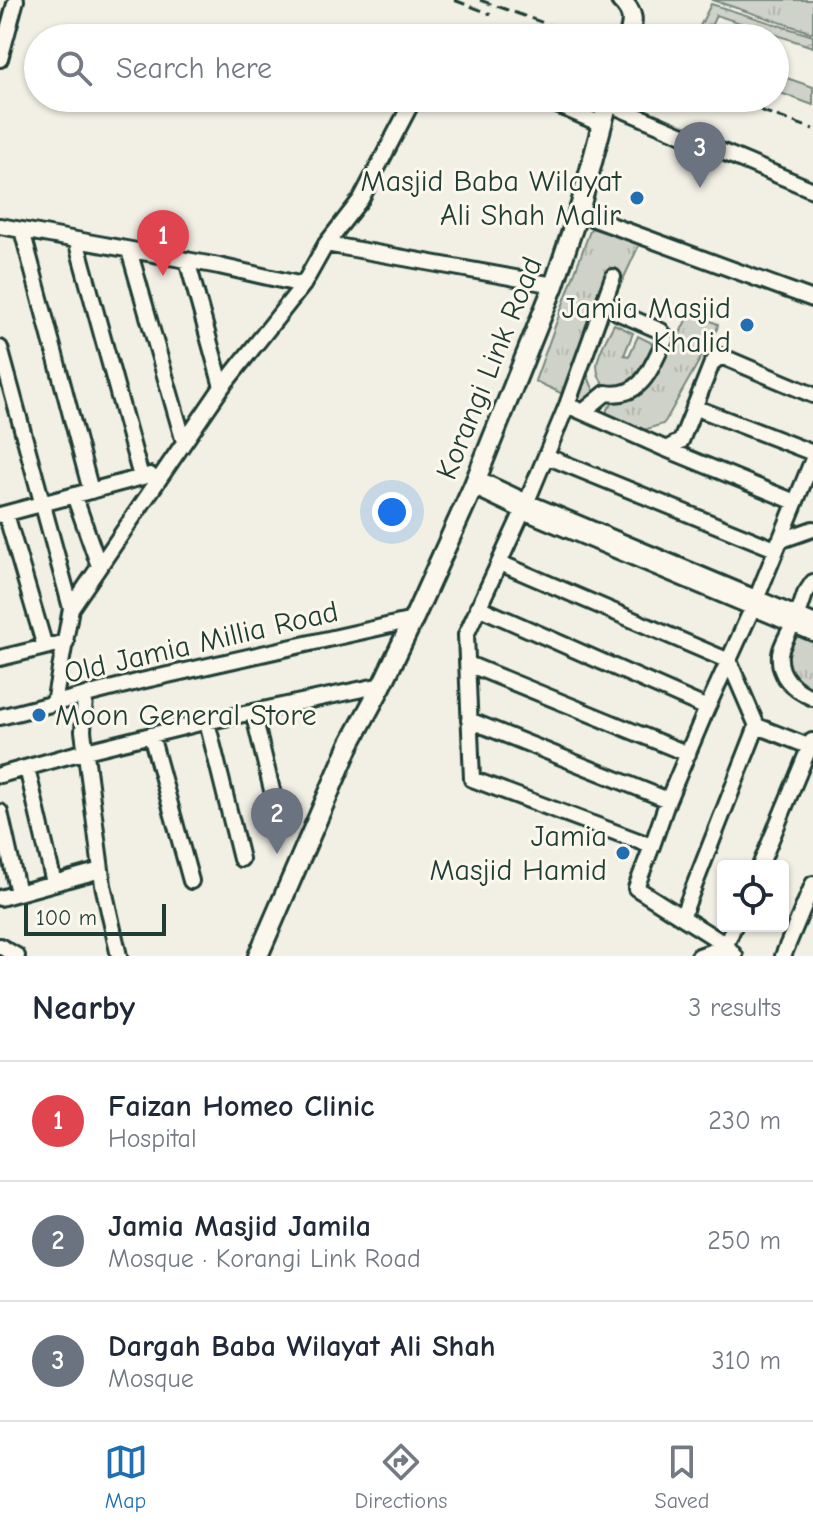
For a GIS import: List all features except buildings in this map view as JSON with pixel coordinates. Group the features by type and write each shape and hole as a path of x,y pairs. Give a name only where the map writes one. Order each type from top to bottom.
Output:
{"main road":[{"path":"621,0 630,9 633,24"},
{"name":"Korangi Link Road","path":"258,956 350,744 413,620 474,483 554,285 578,213 605,112"}],"street":[{"path":"0,59 16,0"},
{"path":"71,608 222,387 303,285 326,244 361,199 407,112"},
{"path":"573,112 601,124"},
{"path":"633,112 813,190"},
{"path":"578,213 813,299"},
{"path":"0,226 303,285"},
{"path":"22,230 91,491"},
{"path":"76,240 141,477"},
{"path":"326,244 554,285"},
{"path":"129,250 184,442"},
{"path":"187,260 222,387"},
{"path":"613,277 567,405 525,507 466,635 472,779 652,846"},
{"path":"583,412 606,393 618,395 635,389 646,376 665,340 661,331 617,312"},
{"path":"0,348 71,608 54,703"},
{"path":"666,449 681,441 712,363 721,356 813,395"},
{"path":"567,405 795,502"},
{"path":"694,407 813,456 755,602 668,800 636,888 682,917 728,952"},
{"path":"546,456 777,545 813,529"},
{"path":"45,647 3,514 164,471"},
{"path":"474,483 796,620 813,633"},
{"path":"74,495 99,566"},
{"path":"500,563 729,661 757,726 682,917"},
{"path":"813,582 780,652 785,678 792,687 813,698"},
{"path":"478,607 707,708"},
{"name":"Old Jamia Millia Road","path":"0,717 141,681 413,620"},
{"path":"796,620 813,622"},
{"path":"0,658 66,642"},
{"path":"468,664 688,754"},
{"path":"0,775 151,735 382,685"},
{"path":"85,696 83,731 101,870 119,956"},
{"path":"253,712 279,819"},
{"path":"469,720 668,800"},
{"path":"207,722 241,859"},
{"path":"757,726 812,745 763,860"},
{"path":"151,735 191,881"},
{"path":"27,768 54,883"},
{"path":"0,812 18,893"},
{"path":"0,898 101,870"},
{"path":"783,956 813,884"},
{"path":"728,952 733,932"},
{"path":"0,946 17,956"},
{"path":"699,956 713,951 728,952"}],"green space":[{"path":"712,0 813,0 813,33"},
{"path":"711,4 775,24 743,24 716,15 712,24 701,24"},
{"path":"789,28 813,36 813,47 789,39"},
{"path":"789,79 813,87 813,105 789,96"},
{"path":"591,228 640,243 587,365 595,394 595,409 535,381"},
{"path":"690,312 718,324 717,329 663,424 638,432 607,415 607,409 614,402 633,399 648,387"},
{"path":"614,324 633,333 624,355 629,356 638,336 658,346 632,388 608,388 598,373 599,357"},
{"path":"796,632 813,639 813,690 797,680 788,664 789,649"}],"railway":[{"path":"454,0 491,14"},
{"path":"480,0 546,24"},
{"path":"765,112 813,129"}],"place":[{"name":"Dargah Baba Wilayat Ali Shah","path":"700,188"},
{"name":"Masjid Baba Wilayat Ali Shah Malir","path":"637,198"},
{"name":"Faizan Homeo Clinic","path":"163,276"},
{"name":"Jamia Masjid Khalid","path":"747,325"},
{"name":"Moon General Store","path":"39,715"},
{"name":"Jamia Masjid Hamid","path":"623,853"},
{"name":"Jamia Masjid Jamila","path":"277,854"}]}
